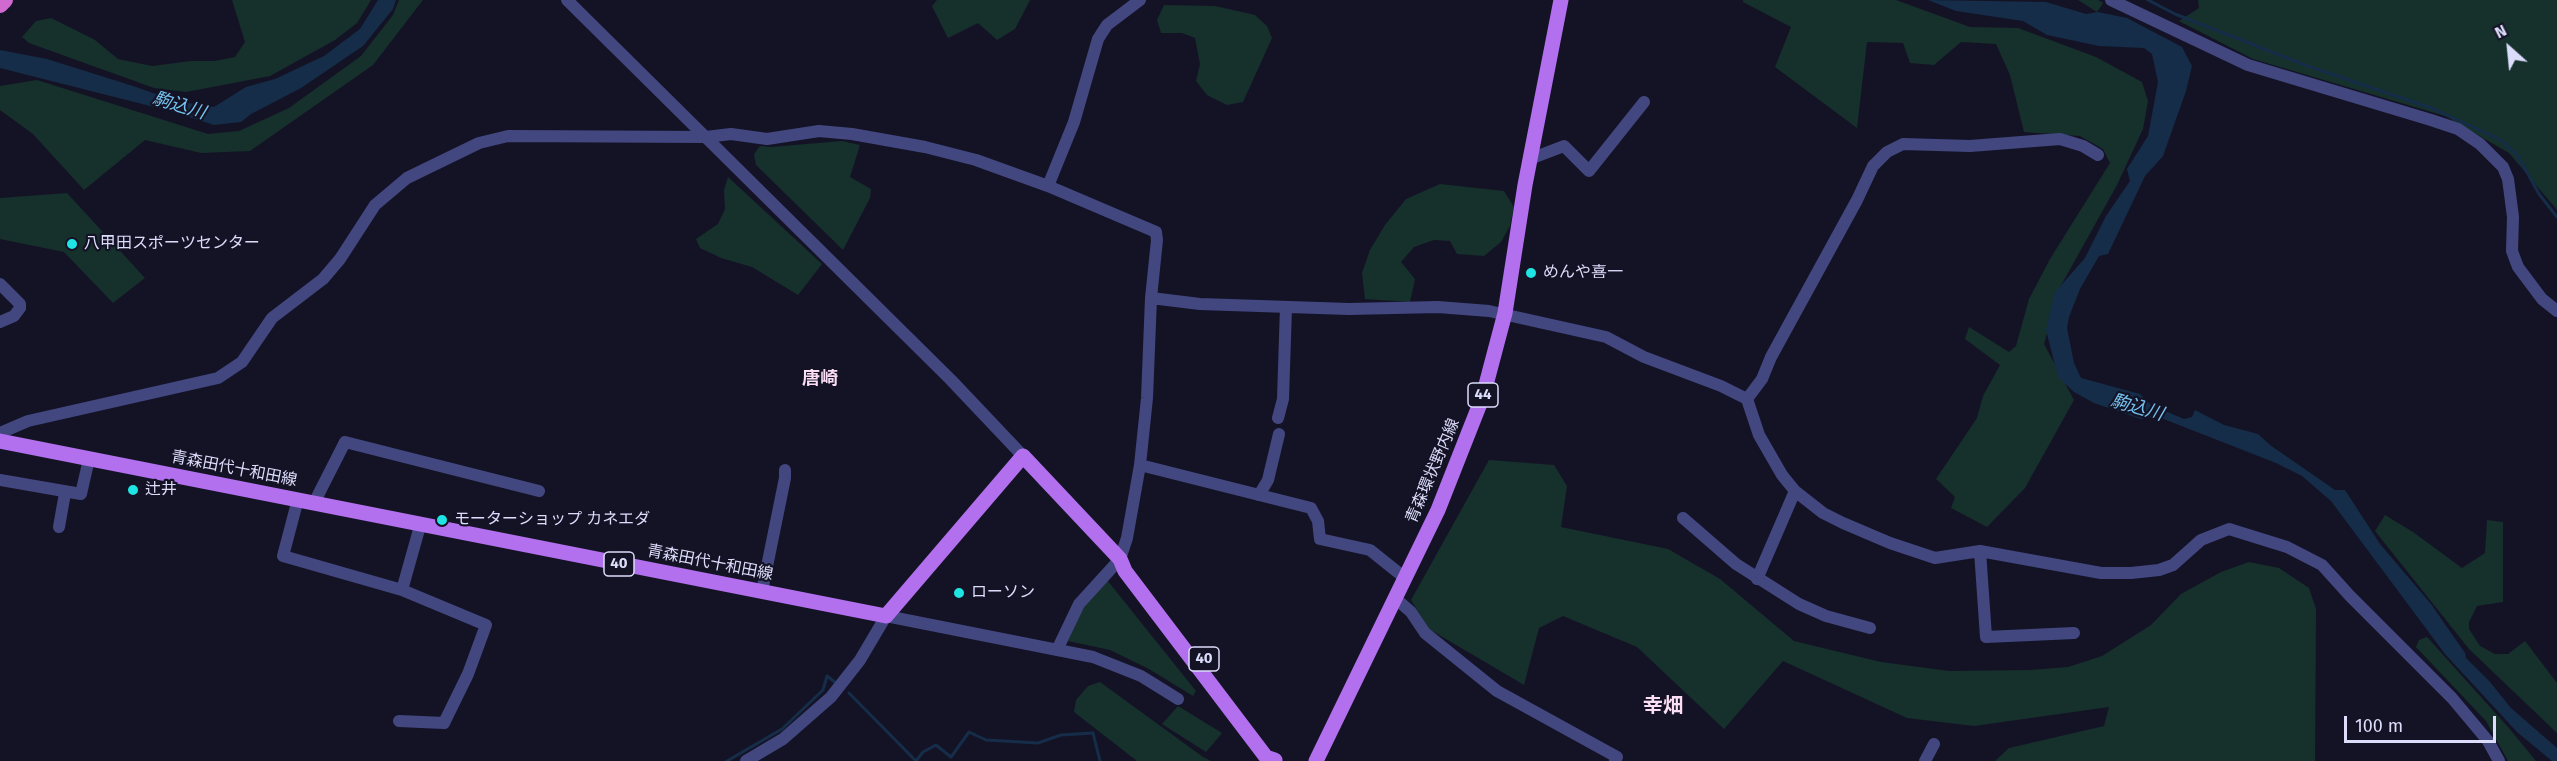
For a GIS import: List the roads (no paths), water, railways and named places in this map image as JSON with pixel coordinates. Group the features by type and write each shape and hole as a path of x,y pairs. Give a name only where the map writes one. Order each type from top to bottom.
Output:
{"highway":[{"path":"0,5 4,0"}],"main road":[{"name":"青森環状野内線","path":"1316,761 1437,510 1483,396 1504,313 1530,159 1561,0"},
{"name":"青森田代十和田線","path":"0,441 298,499 420,526 886,616"},
{"name":"40","path":"1023,456 1121,562 1130,567 1274,751 1276,760"},
{"path":"886,616 1023,456"}],"street":[{"path":"567,0 951,380 1023,456"},
{"path":"1048,186 1074,122 1098,39 1107,25 1140,0"},
{"path":"2111,0 2248,65 2458,129 2480,144 2503,167 2508,179 2513,217 2512,251 2518,267 2542,299 2557,311"},
{"path":"1530,159 1564,146 1589,171 1644,102"},
{"path":"0,433 28,422 218,378 242,362 272,318 323,279 375,206 407,178 479,143 508,136 706,137 731,134 767,139 819,131 852,134 976,160 1048,186 1156,232 1147,398 1140,465 1127,538 1121,562 1079,604 1057,650"},
{"path":"1747,399 1762,379 1771,357 1857,200 1873,166 1887,152 1903,144 1970,146 2060,139 2083,146 2098,155"},
{"path":"0,284 20,304 14,316 0,322"},
{"path":"1151,298 1200,304 1286,307 1438,307 1504,313 1606,337 1644,357 1721,386 1747,399 1759,435 1782,475 1795,492 1823,513 1890,543 1935,558 1980,551 2101,573 2131,573 2159,570 2173,565 2201,540 2229,529 2288,547 2322,565 2452,698 2488,741 2499,761"},
{"path":"1278,418 1283,399 1286,307"},
{"path":"1259,495 1268,480 1279,434"},
{"path":"314,503 345,442 539,491"},
{"path":"0,480 77,494 83,491 89,459"},
{"path":"1140,465 1311,507 1318,521 1320,539 1370,550 1405,578"},
{"path":"762,591 785,478 784,470"},
{"path":"59,527 65,492"},
{"path":"1756,579 1795,492"},
{"path":"298,499 283,556 402,590 486,625 468,674 444,723 399,721"},
{"path":"1683,518 1756,579 1799,604 1826,616 1870,628"},
{"path":"402,590 420,526"},
{"path":"1980,551 1986,637 2074,633"},
{"path":"1395,598 1412,612 1425,633 1497,691 1617,757 1615,761"},
{"path":"746,761 795,729 831,697 860,660 886,616 1093,657 1141,676 1178,699"},
{"path":"1925,761 1934,744"}],"water":[{"name":"駒込川","path":"378,0 396,0 393,9 363,46 301,88 251,114 241,122 214,125 174,112 0,68 0,50 47,59 175,101 214,107 246,87 275,79 324,56 360,29"},
{"name":"駒込川","path":"1928,0 2046,2 2086,14 2098,12 2127,18 2182,47 2192,66 2186,91 2163,156 2145,176 2108,254 2099,256 2080,289 2069,317 2067,328 2074,363 2081,378 2140,394 2151,405 2184,419 2192,417 2195,410 2224,425 2258,434 2270,445 2335,490 2345,490 2380,544 2431,604 2465,653 2466,658 2511,708 2557,748 2557,761 2552,761 2517,732 2445,654 2331,501 2302,476 2276,463 2156,416 2141,419 2094,403 2074,392 2058,377 2046,330 2055,292 2085,258 2106,216 2130,181 2127,169 2148,136 2158,82 2152,54 2144,48 2099,46 2047,35 2023,21 1956,11"}],"waterway":[{"path":"2148,0 2175,14 2305,65 2434,109 2501,140 2518,156 2539,194 2557,217"},
{"path":"727,761 782,729 823,690 827,676 836,683"},
{"path":"849,693 916,761"},
{"path":"916,761 923,752 936,745 951,757 969,732 986,740 1038,743 1061,735 1093,733 1100,761"}],"place":[{"name":"八甲田スポーツセンター","path":"72,244"},
{"name":"めんや喜一","path":"1531,273"},
{"name":"辻井","path":"133,490"},
{"name":"モーターショップ カネエダ","path":"442,520"},
{"name":"ローソン","path":"959,593"}],"district":[{"name":"唐崎","path":"820,379"},
{"name":"幸畑","path":"1663,706"}]}
